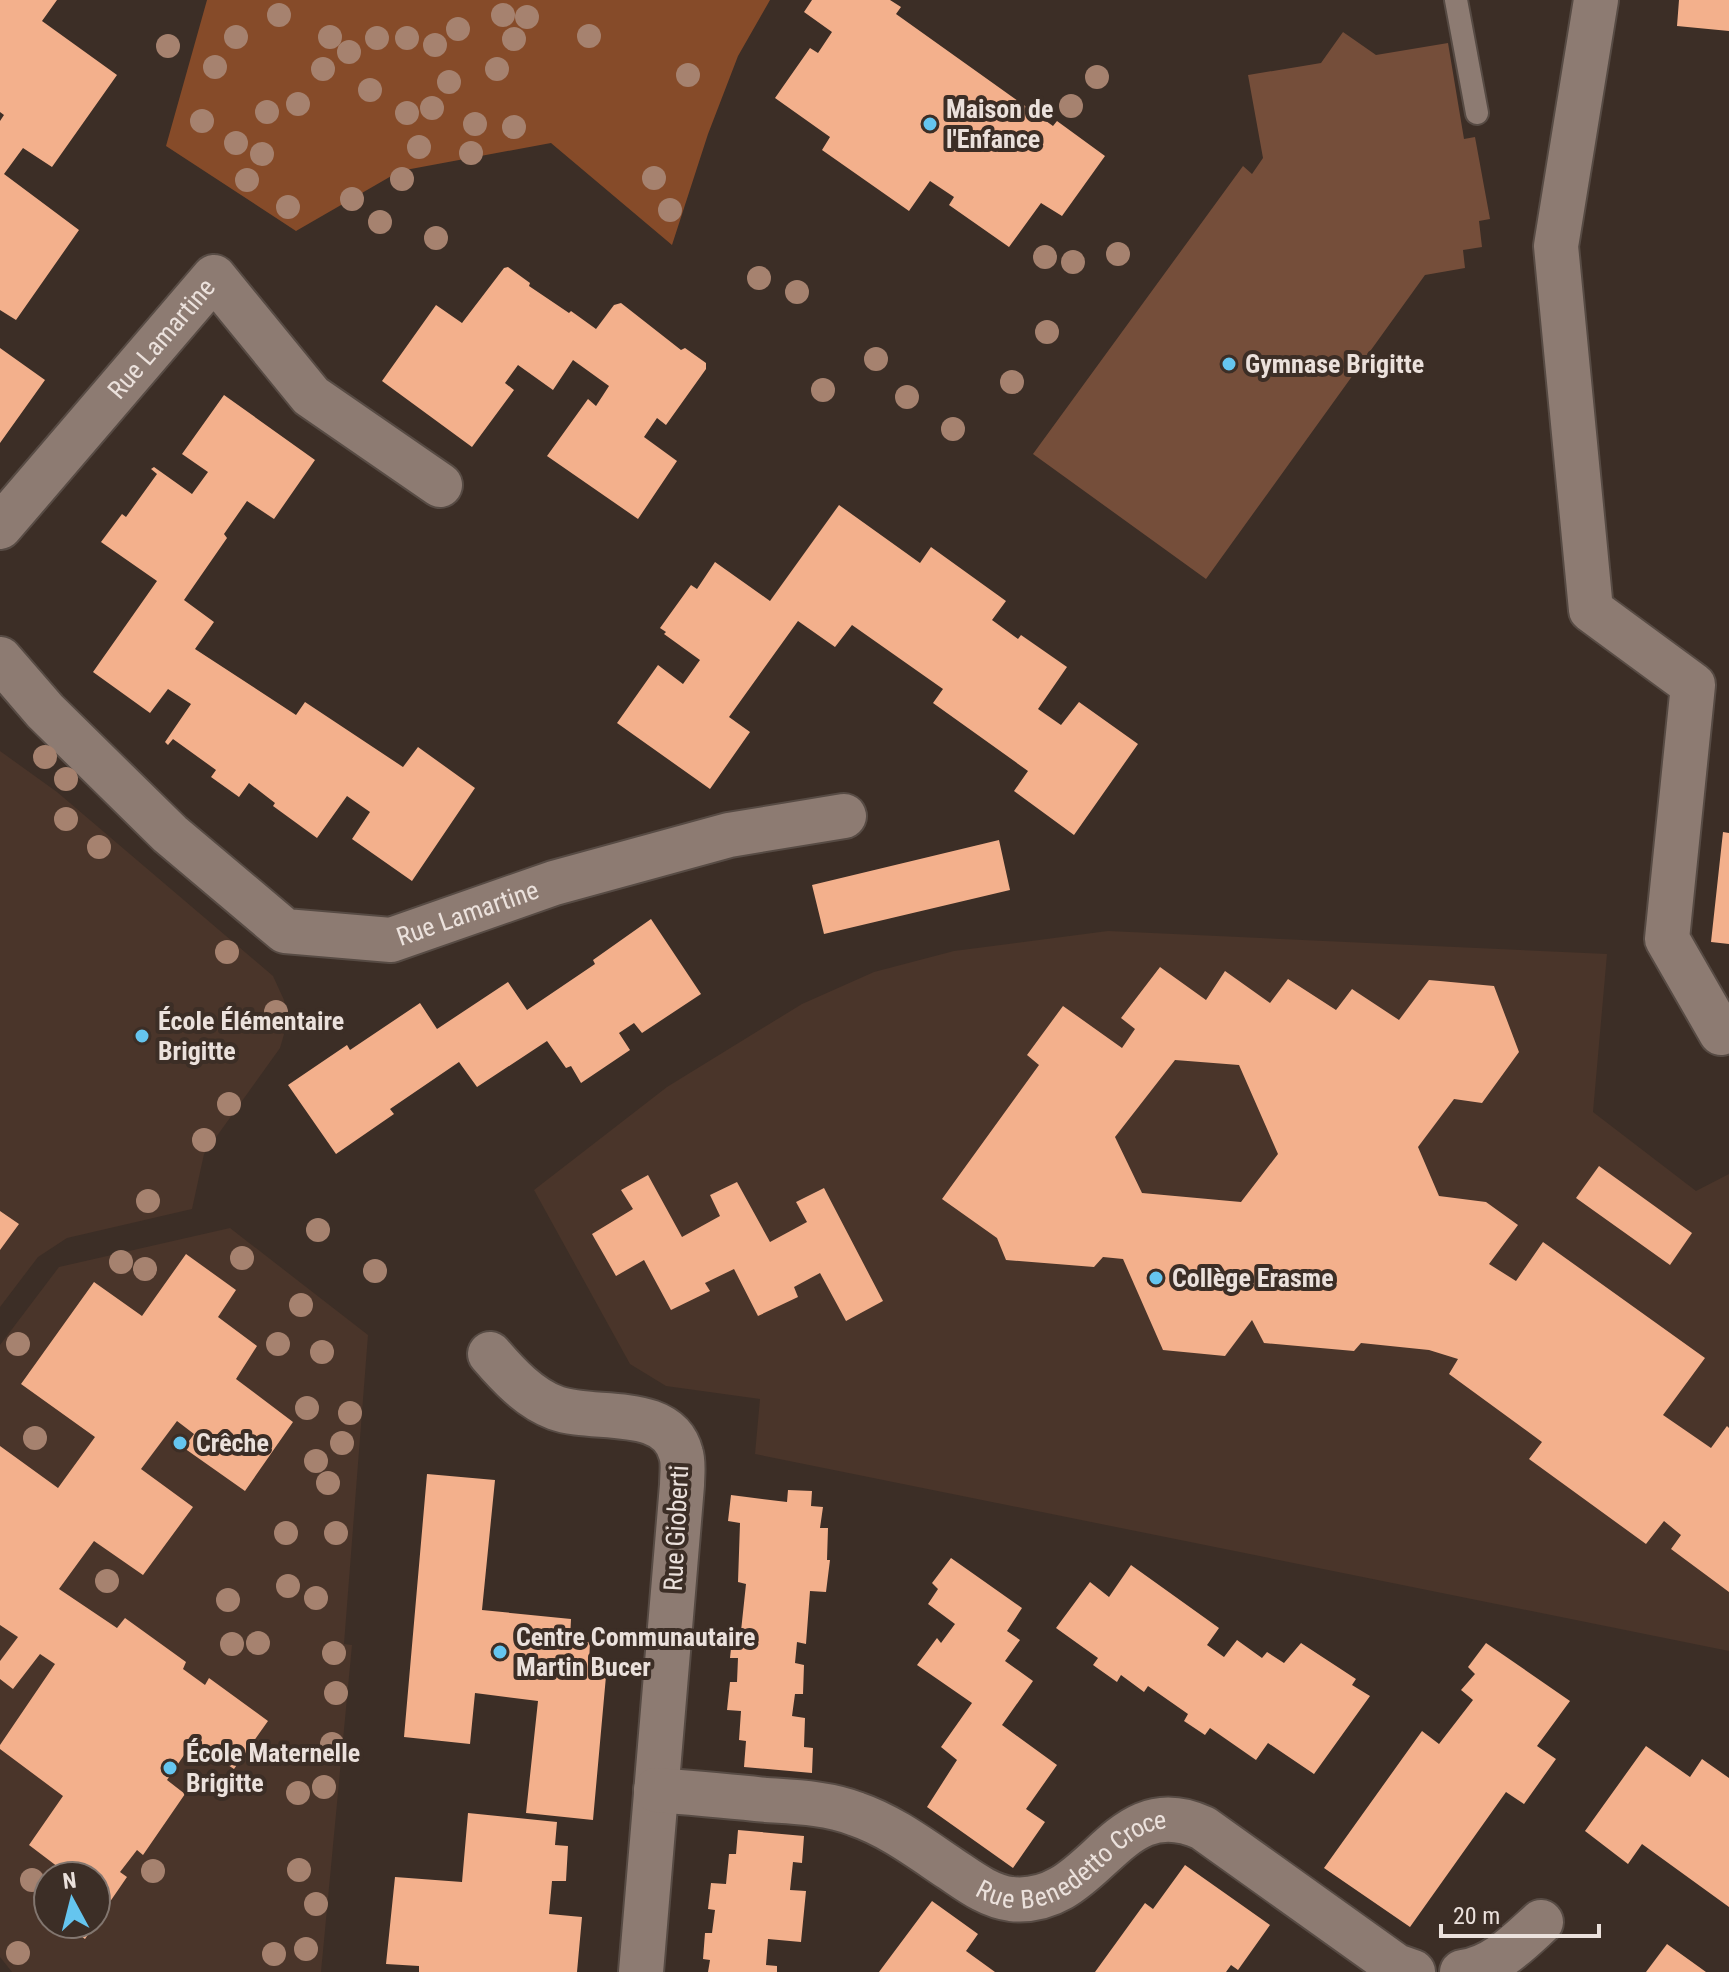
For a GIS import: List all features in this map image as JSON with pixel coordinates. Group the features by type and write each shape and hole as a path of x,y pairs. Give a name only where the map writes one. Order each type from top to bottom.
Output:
{"street":[{"path":"1596,0 1556,246 1591,610 1693,685 1667,939 1726,1035"},
{"name":"Rue Lamartine","path":"0,527 214,277 311,396 440,485"},
{"name":"Rue Lamartine","path":"0,659 45,711 170,834 285,931 391,940 554,883 612,867 729,835 844,816"},
{"name":"Rue Gioberti","path":"490,1354 529,1394 556,1408 654,1422 672,1437 681,1454 682,1485 641,1972"},
{"name":"Rue Benedetto Croce","path":"656,1790 822,1804 855,1813 887,1827 982,1890 1010,1899 1036,1897 1058,1890 1141,1823 1161,1818 1183,1819 1203,1828 1396,1966 1413,1972"},
{"path":"1462,1972 1473,1971 1508,1952 1541,1922"}],"lane":[{"path":"1456,0 1477,113"}],"shaded area":[{"path":"207,0 770,0 738,56 708,134 672,245 551,143 400,171 296,231 166,146"},
{"name":"Gymnase Brigitte","path":"1343,32 1376,55 1448,43 1464,139 1475,137 1490,219 1479,221 1482,247 1463,250 1465,268 1425,275 1206,579 1033,454 1243,166 1252,174 1263,158 1248,75 1321,63"},
{"name":"École Élémentaire Brigitte","path":"0,751 57,792 273,976 284,1000 287,1024 280,1048 204,1154 192,1209 67,1238 38,1257 0,1307"},
{"name":"Collège Erasme","path":"1108,931 1607,954 1593,1112 1696,1191 1729,1174 1729,1651 755,1454 760,1399 666,1386 630,1364 534,1190 667,1087 802,1004 874,972 954,951"},
{"path":"230,1228 368,1335 344,1644 352,1645 321,1972 12,1972 0,1957 0,1345 59,1267"}],"building":[{"path":"0,0 57,0 42,21 117,75 52,167 23,148 4,174 79,230 16,320 0,310 0,121 4,115 0,112"},
{"name":"Maison de l'Enfance","path":"812,0 890,0 901,7 896,14 1053,126 1057,121 1105,156 1062,216 1041,203 1009,247 949,205 954,197 930,181 909,211 822,150 830,137 775,98 810,48 818,53 832,32 804,12"},
{"path":"1679,0 1729,0 1729,31 1677,26"},
{"path":"508,267 530,283 529,286 596,329 614,305 621,303 681,350 685,348 706,363 706,369 666,425 657,418 644,437 677,461 638,519 547,456 588,399 596,406 609,386 573,360 553,390 518,365 505,383 514,390 472,447 382,381 436,305 462,323 504,268"},
{"path":"0,348 45,380 0,443"},
{"path":"224,395 315,460 274,519 247,501 224,534 227,538 184,600 214,622 195,649 296,715 305,702 403,767 418,747 475,788 412,881 352,839 370,812 347,796 317,838 273,806 275,803 249,783 239,797 211,777 216,770 173,739 168,745 165,742 191,704 168,689 150,713 93,672 157,581 101,542 122,514 126,517 157,474 151,469 154,467 192,494 208,472 182,454"},
{"path":"839,505 920,563 931,547 1006,601 992,620 1018,639 1021,635 1067,667 1038,709 1061,725 1079,702 1138,744 1074,835 1014,791 1028,771 933,703 943,689 852,625 835,647 798,621 729,717 750,732 710,789 617,723 658,665 683,684 700,660 660,628 691,585 697,589 715,562 770,601"},
{"path":"1723,832 1729,833 1729,944 1711,942"},
{"path":"999,840 1010,890 824,934 812,885"},
{"path":"651,919 701,994 642,1033 634,1023 619,1033 630,1050 581,1083 571,1066 566,1068 547,1041 477,1087 459,1062 390,1109 394,1114 336,1154 288,1085 347,1045 350,1050 420,1003 437,1029 508,982 527,1010 595,964 593,960"},
{"path":"1160,967 1206,1000 1225,971 1270,1003 1288,979 1336,1010 1352,989 1399,1020 1429,980 1494,986 1519,1052 1482,1103 1454,1099 1418,1147 1439,1196 1486,1202 1518,1225 1489,1264 1516,1281 1543,1242 1705,1358 1663,1415 1711,1448 1727,1426 1729,1428 1729,1592 1671,1549 1681,1535 1664,1521 1646,1544 1529,1459 1542,1442 1449,1374 1458,1359 1429,1350 1361,1343 1354,1351 1264,1343 1252,1320 1225,1356 1163,1350 1123,1259 1103,1257 1094,1267 1006,1260 997,1238 942,1199 1039,1065 1027,1055 1063,1006 1122,1048 1135,1029 1121,1018","holes":["1175,1060 1239,1065 1278,1154 1241,1202 1142,1193 1115,1137"]},
{"path":"1599,1166 1692,1233 1670,1265 1576,1198"},
{"path":"648,1175 682,1237 720,1216 710,1195 737,1182 770,1242 807,1222 796,1202 824,1188 883,1301 846,1321 820,1273 794,1287 798,1297 758,1316 734,1269 705,1283 710,1291 671,1310 644,1260 616,1276 592,1234 633,1209 621,1190"},
{"path":"0,1211 19,1224 0,1250"},
{"path":"186,1254 236,1290 218,1317 257,1346 236,1379 293,1422 245,1491 184,1448 194,1434 177,1421 141,1469 193,1507 143,1575 94,1541 59,1589 117,1628 125,1618 186,1662 183,1669 205,1685 209,1678 268,1721 234,1769 193,1742 167,1780 185,1794 143,1855 137,1850 120,1872 127,1877 112,1899 112,1860 49,1860 29,1845 63,1796 0,1749 55,1664 40,1654 13,1689 0,1679 0,1661 18,1637 0,1625 0,1446 58,1488 95,1437 21,1384 94,1282 142,1316"},
{"name":"Centre Communautaire Martin Bucer","path":"427,1474 495,1480 482,1610 571,1619 570,1639 590,1642 589,1663 607,1665 593,1820 526,1813 538,1701 475,1693 470,1744 404,1737"},
{"path":"788,1490 812,1491 811,1506 823,1507 820,1528 828,1528 827,1560 830,1560 826,1592 810,1591 806,1644 797,1642 795,1663 804,1665 803,1694 795,1694 792,1716 805,1718 804,1747 813,1748 812,1773 744,1767 746,1741 739,1740 741,1711 727,1710 730,1682 737,1682 738,1658 730,1658 733,1630 741,1631 746,1584 738,1582 740,1523 728,1521 731,1495 787,1502"},
{"path":"951,1558 1022,1608 1007,1631 1020,1640 1005,1661 1033,1681 1002,1725 1057,1765 1026,1809 1045,1822 1013,1868 927,1807 957,1760 941,1747 972,1703 917,1665 937,1638 941,1643 955,1624 928,1604 938,1589 932,1583"},
{"path":"1131,1565 1219,1628 1207,1645 1224,1657 1237,1640 1262,1658 1267,1652 1284,1663 1301,1643 1356,1679 1352,1685 1370,1696 1314,1774 1268,1743 1256,1760 1210,1728 1205,1735 1184,1721 1188,1714 1148,1686 1144,1692 1121,1675 1117,1682 1093,1665 1098,1658 1056,1628 1090,1582 1109,1597"},
{"path":"1486,1643 1570,1701 1537,1746 1556,1759 1524,1804 1506,1792 1410,1927 1324,1868 1422,1731 1439,1744 1473,1700 1461,1690 1475,1674 1468,1667"},
{"path":"1646,1746 1690,1777 1702,1759 1729,1778 1729,1907 1642,1844 1628,1864 1585,1831"},
{"path":"468,1813 557,1822 555,1845 568,1846 566,1881 552,1881 549,1914 582,1917 577,1972 419,1972 419,1966 386,1964 395,1877 462,1882"},
{"path":"738,1830 804,1836 802,1863 793,1862 790,1890 806,1891 801,1942 768,1939 766,1965 777,1966 777,1972 708,1972 710,1960 703,1959 705,1933 712,1933 715,1910 708,1909 711,1883 726,1884 729,1854 736,1854"},
{"path":"1185,1865 1270,1925 1238,1970 1231,1965 1226,1972 1095,1972 1145,1903 1153,1909"},
{"path":"932,1901 978,1934 966,1951 995,1972 879,1972"},
{"path":"1667,1944 1706,1972 1646,1972"}],"place":[{"name":"Maison de l'Enfance","path":"930,124"},
{"name":"Gymnase Brigitte","path":"1229,364"},
{"name":"École Élémentaire Brigitte","path":"142,1036"},
{"name":"Collège Erasme","path":"1156,1278"},
{"name":"Crêche","path":"180,1443"},
{"name":"Centre Communautaire Martin Bucer","path":"500,1652"},
{"name":"École Maternelle Brigitte","path":"170,1768"}]}
